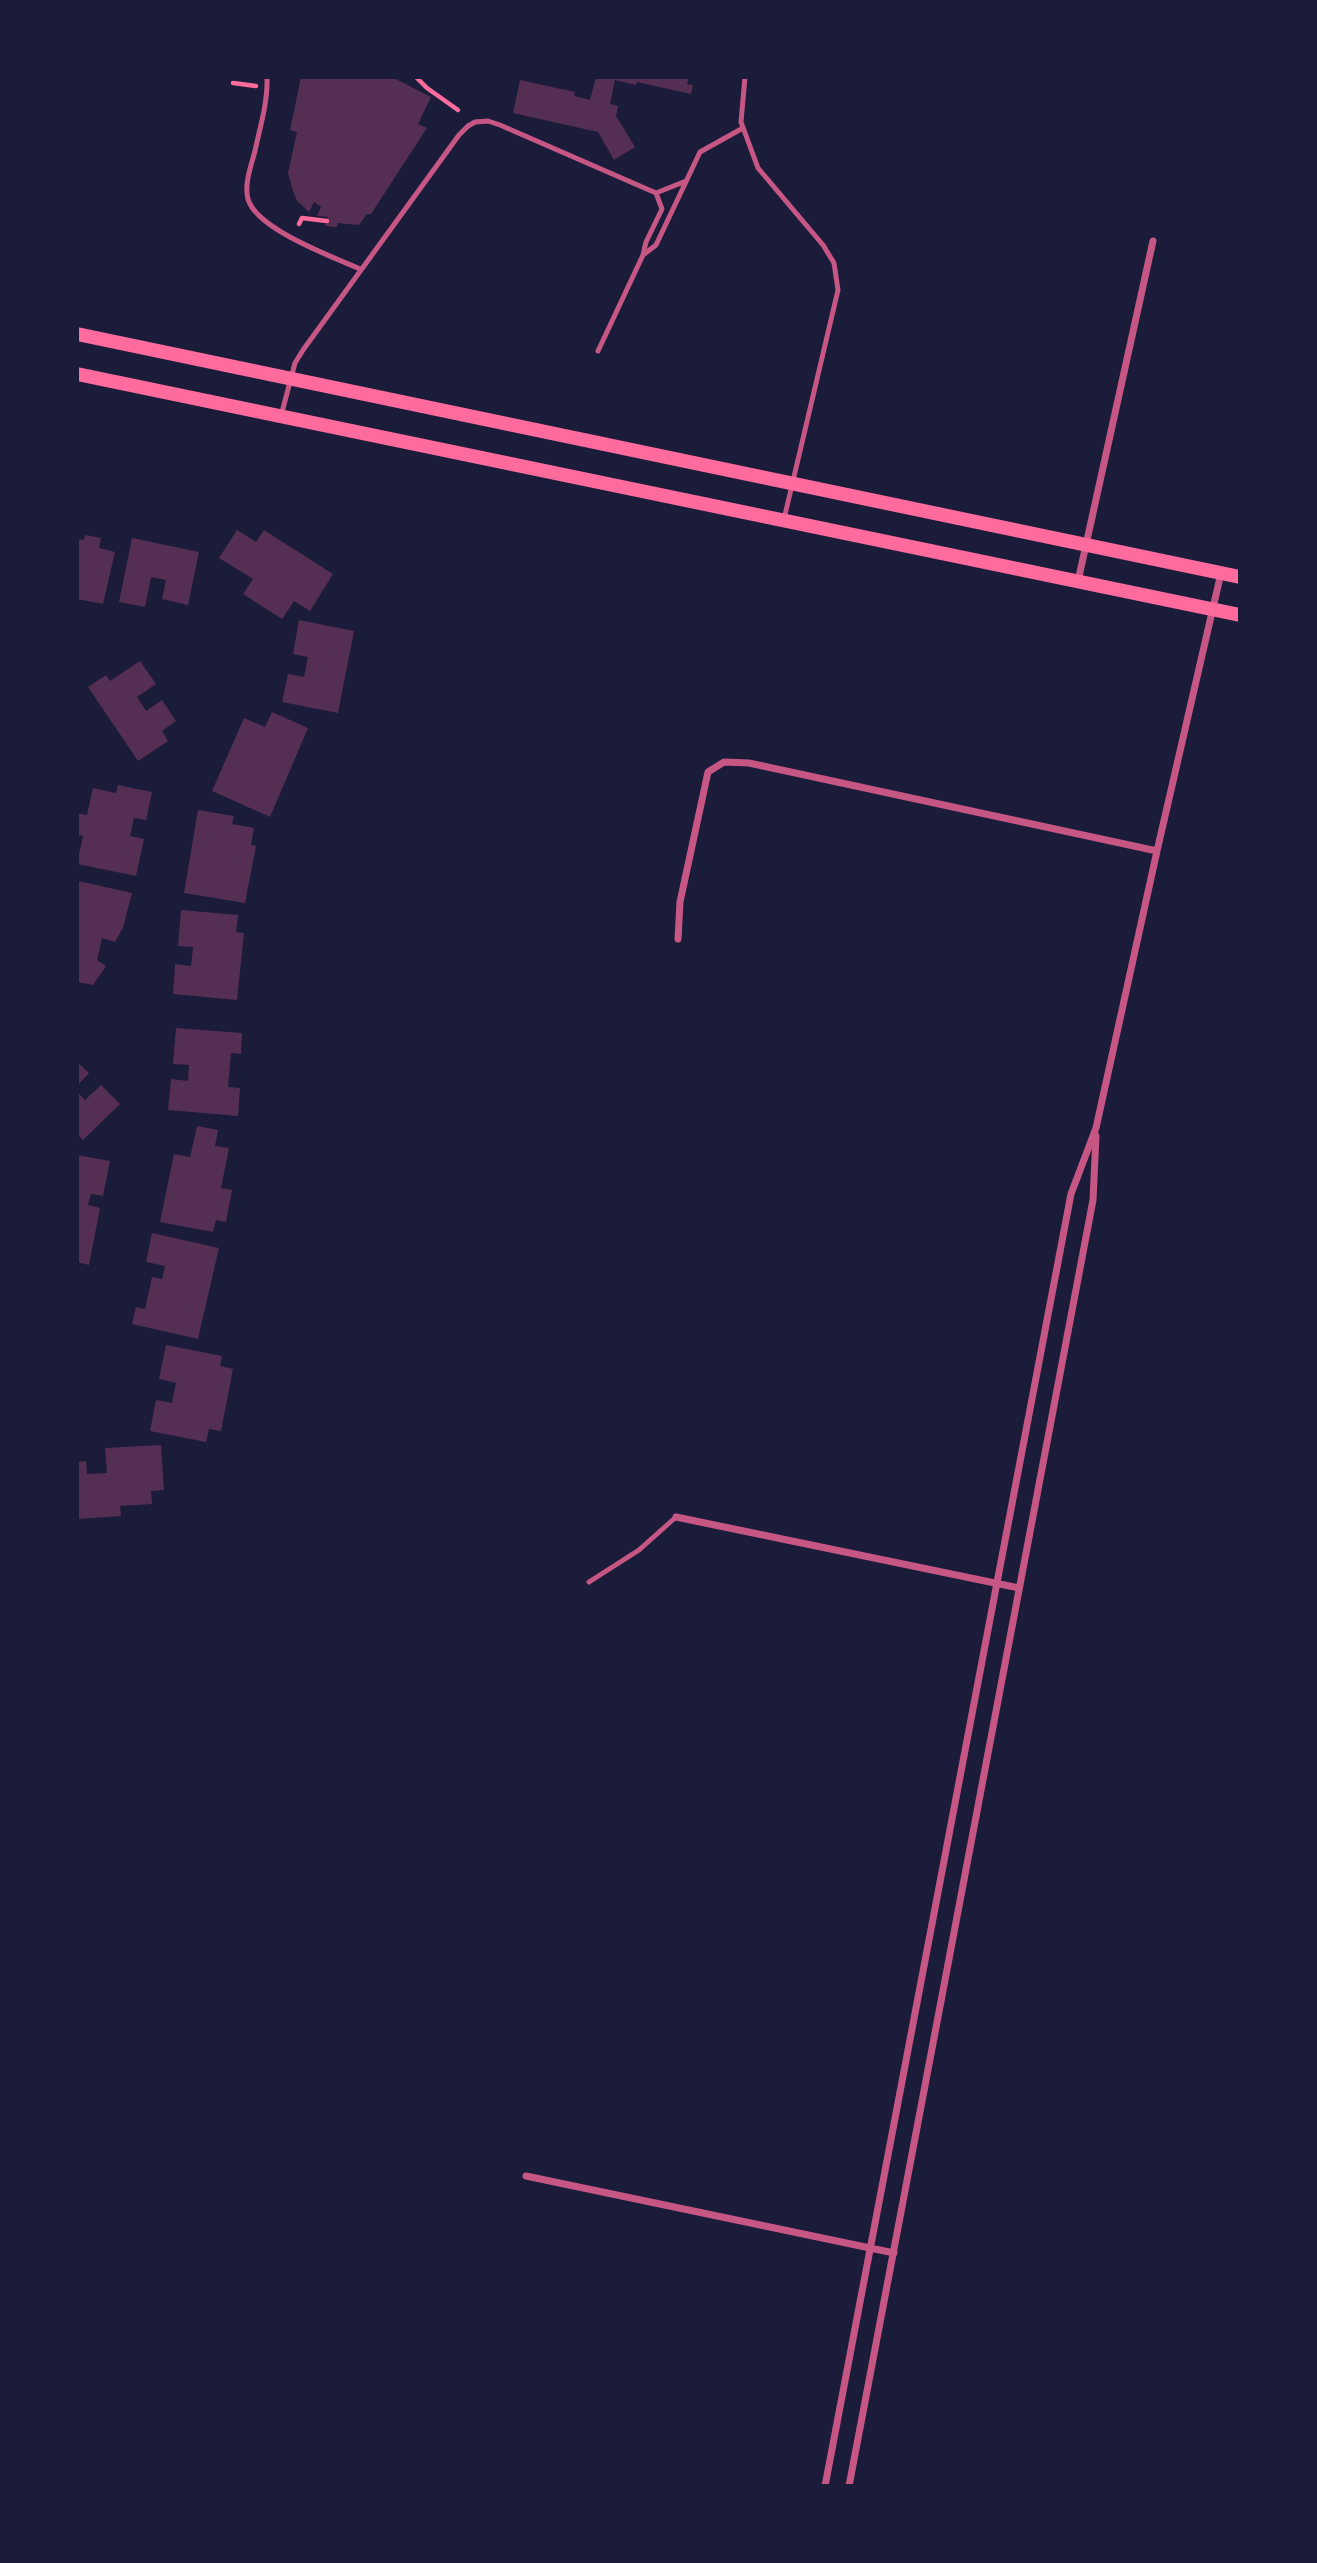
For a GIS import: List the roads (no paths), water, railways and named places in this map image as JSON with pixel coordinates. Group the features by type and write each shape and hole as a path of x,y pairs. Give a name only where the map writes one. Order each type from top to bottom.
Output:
{"main road":[{"path":"77,334 1240,577"},
{"path":"77,374 1240,615"}],"street":[{"path":"1078,581 1153,241"},
{"path":"825,2486 1071,1194 1096,1128 1221,573"},
{"path":"678,939 680,902 708,772 724,762 749,763 1157,851"},
{"path":"849,2486 1093,1200 1096,1128"},
{"path":"676,1517 1019,1588"},
{"path":"526,2176 894,2253"}],"lane":[{"path":"267,77 262,122 246,189 248,202 263,219 294,238 360,269"},
{"path":"745,77 742,92 743,128 758,169 834,263 838,290 784,519"},
{"path":"281,416 295,363 303,350 459,135 475,122 500,125 656,193 662,209 598,351"},
{"path":"643,256 656,245 700,152 743,128"},
{"path":"656,193 687,180"},
{"path":"589,1582 639,1550 676,1517"}]}
